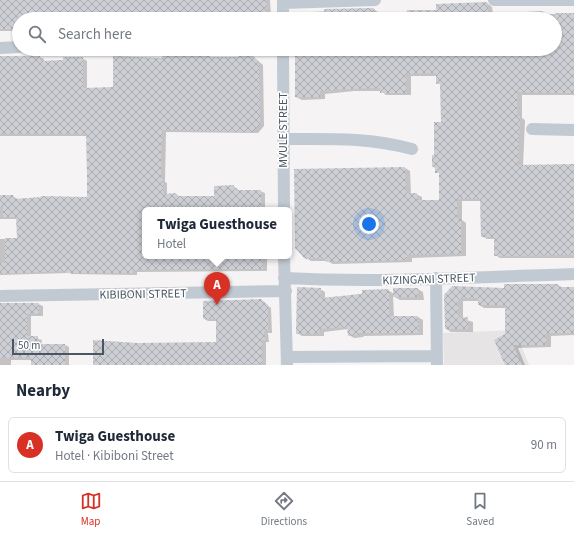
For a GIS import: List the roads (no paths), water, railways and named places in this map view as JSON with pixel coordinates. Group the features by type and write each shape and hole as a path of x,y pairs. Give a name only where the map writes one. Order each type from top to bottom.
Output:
{"street":[{"path":"283,2 375,0"},
{"path":"494,0 574,0"},
{"path":"0,48 12,47"},
{"name":"MVULE STREET","path":"283,56 284,207"},
{"path":"532,129 574,130"},
{"path":"283,139 358,139 380,141 412,149"},
{"path":"284,259 287,361 437,361 436,278"},
{"name":"KIZINGANI STREET","path":"284,278 363,281 574,274"},
{"name":"KIBIBONI STREET","path":"0,296 286,291"}],"place":[{"name":"Twiga Guesthouse","path":"217,305"}]}
